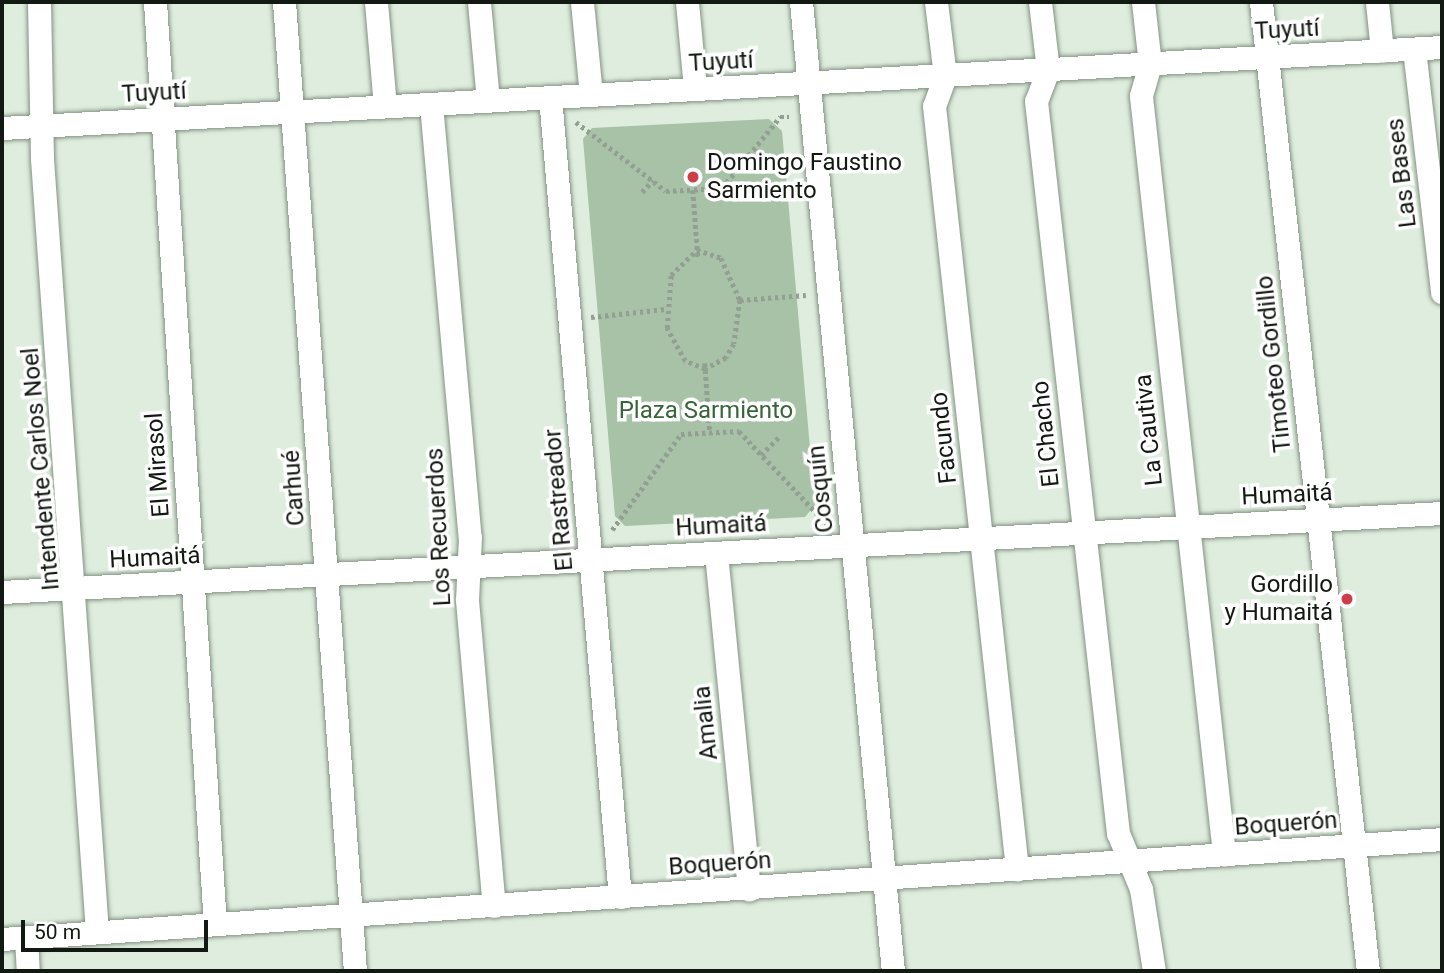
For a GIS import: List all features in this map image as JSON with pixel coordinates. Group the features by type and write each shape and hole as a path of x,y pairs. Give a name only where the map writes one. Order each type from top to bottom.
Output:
{"street":[{"name":"Intendente Carlos Noel","path":"39,2 44,126 77,588 97,932"},
{"name":"El Mirasol","path":"155,2 215,924"},
{"name":"Carhué","path":"284,2 355,971"},
{"path":"376,2 385,106"},
{"path":"479,2 488,101"},
{"path":"582,2 591,95"},
{"path":"687,2 695,89"},
{"name":"Cosquín","path":"801,2 893,971"},
{"name":"Facundo","path":"936,2 945,76 934,106 1017,869"},
{"name":"El Chacho","path":"1040,2 1048,70 1036,101 1118,833 1141,889 1154,971"},
{"name":"La Cautiva","path":"1143,2 1150,64 1140,96 1224,854"},
{"name":"Timoteo Gordillo","path":"1261,2 1368,971"},
{"path":"1377,2 1382,51"},
{"name":"Tuyutí","path":"2,128 1442,47"},
{"name":"Las Bases","path":"1414,49 1442,292"},
{"name":"El Rastreador","path":"550,97 620,897"},
{"name":"Los Recuerdos","path":"430,104 469,566 494,906"},
{"name":"Humaitá","path":"2,592 1442,513"},
{"name":"Amalia","path":"716,553 749,888"},
{"name":"Boquerón","path":"2,939 1442,839"},
{"path":"26,937 28,971"}],"path":[{"path":"588,132 666,191 693,190 722,188 780,117 810,117"},
{"path":"642,192 653,180"},
{"path":"693,190 697,254"},
{"path":"697,254 721,258 740,300 734,344 726,358 705,366 685,361 674,346 666,309 671,275 697,254"},
{"path":"740,300 797,296"},
{"path":"598,316 666,309"},
{"path":"705,366 710,433"},
{"path":"620,521 681,433 739,432 853,546"},
{"path":"761,455 779,437"}],"green space":[{"name":"Plaza Sarmiento","path":"769,119 782,131 815,505 805,517 625,526 615,516 583,139 592,128"}],"place":[{"name":"Domingo Faustino Sarmiento","path":"693,177"},
{"name":"Gordillo y Humaitá","path":"1347,599"}]}
